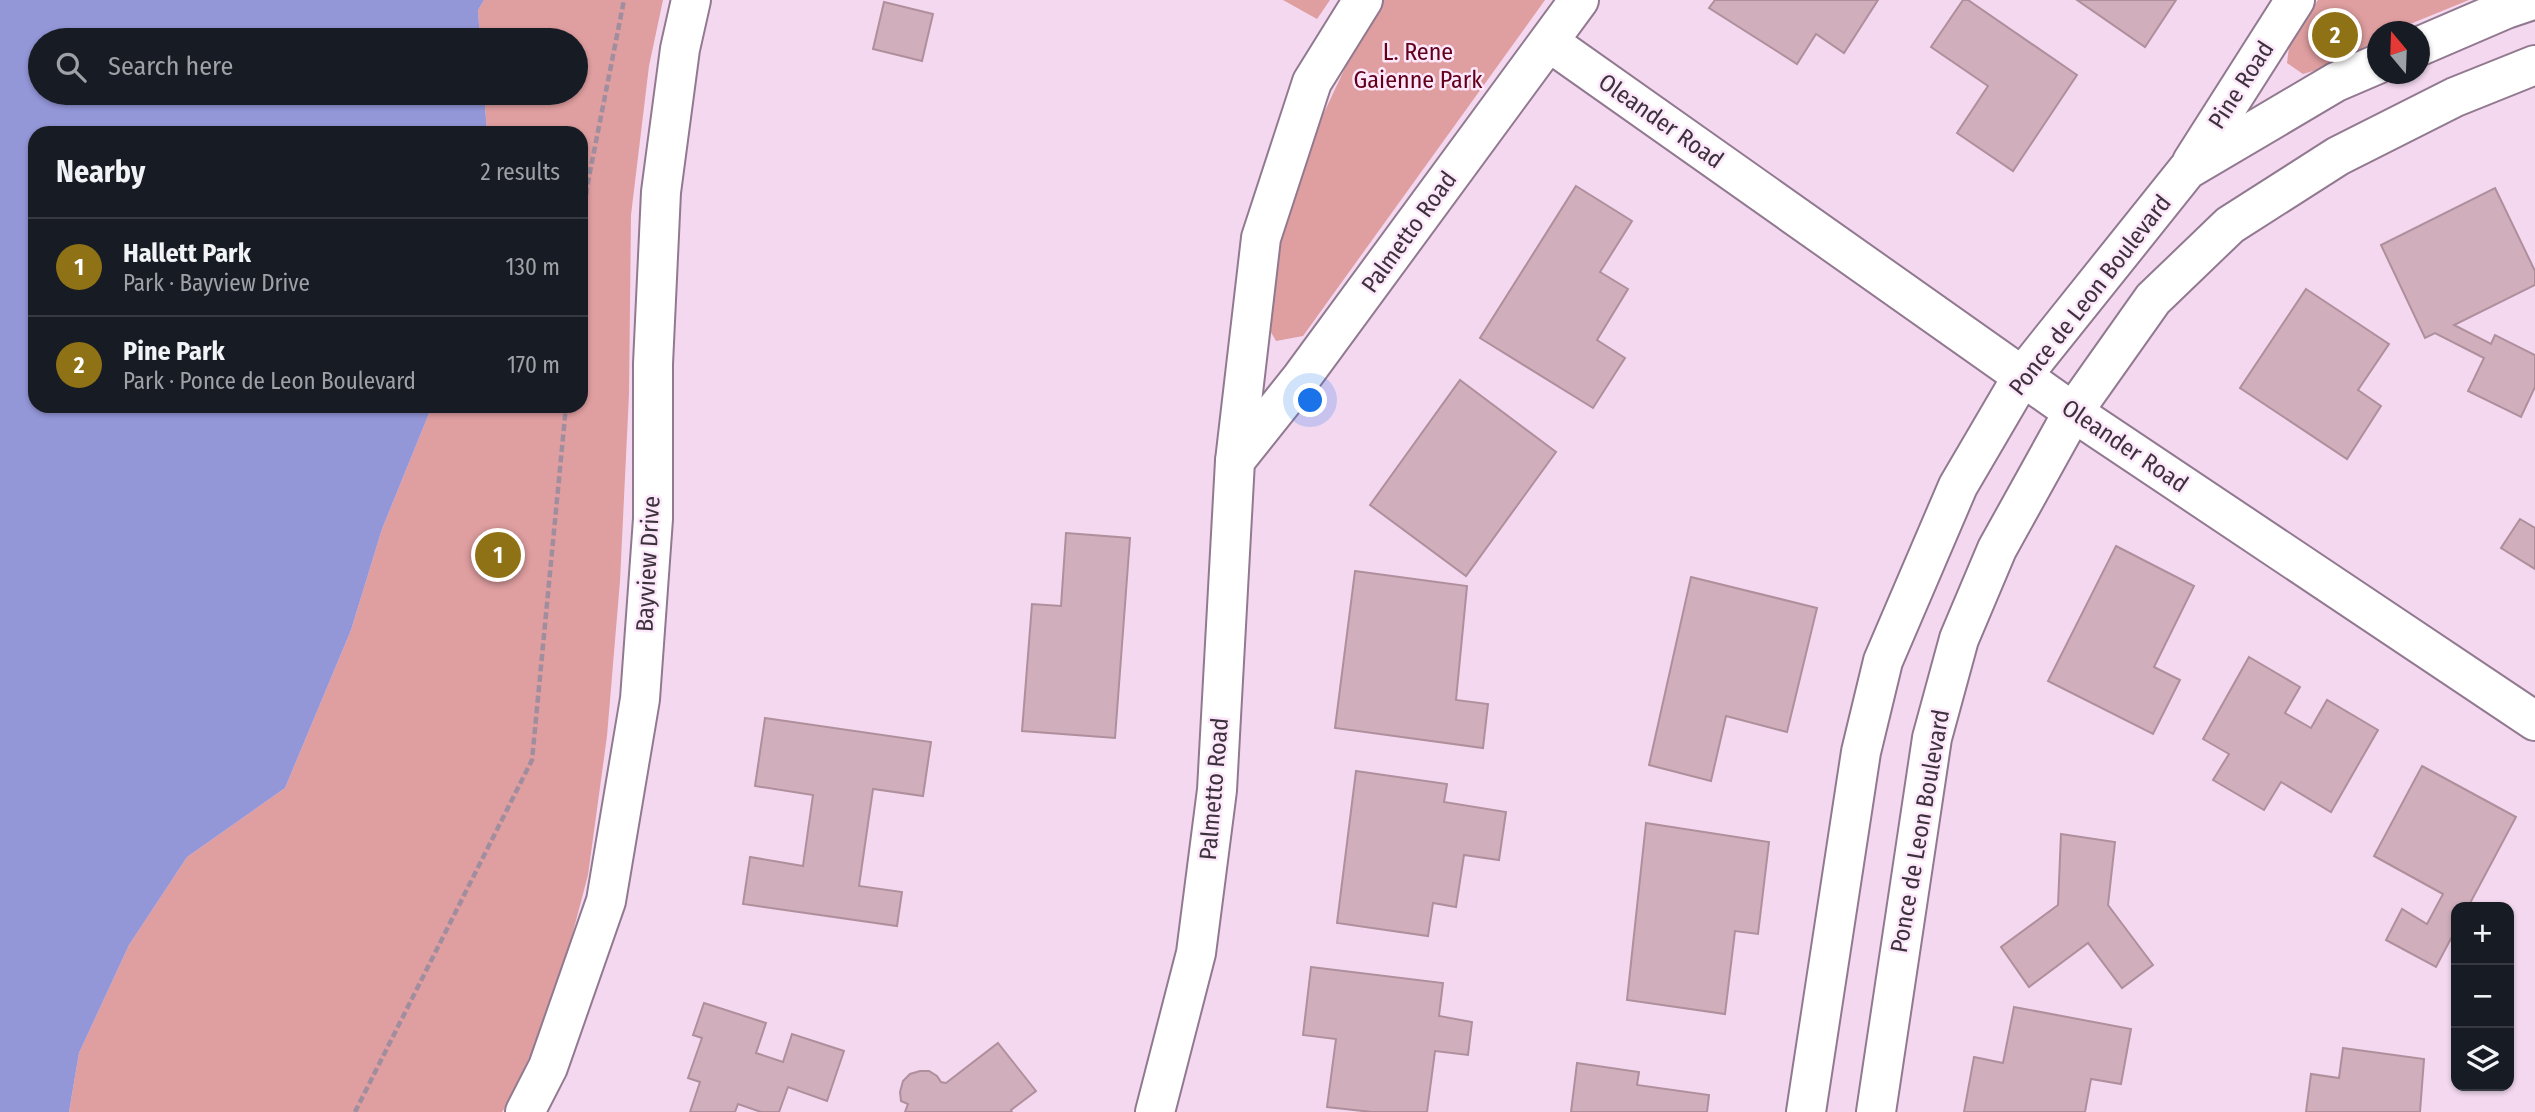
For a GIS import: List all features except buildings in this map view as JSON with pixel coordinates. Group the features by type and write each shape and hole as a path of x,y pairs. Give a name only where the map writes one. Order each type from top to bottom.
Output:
{"street":[{"name":"Bayview Drive","path":"525,1112 548,1067 606,901 639,699 653,519 653,364 661,192 680,49 691,0"},
{"name":"Palmetto Road","path":"1155,1112 1196,953 1215,803 1235,461 1261,238 1312,82 1363,0"},
{"name":"Palmetto Road","path":"1235,461 1302,377 1579,0"},
{"name":"Pine Road","path":"2187,170 2295,0"},
{"path":"2430,42 2533,0"},
{"name":"Oleander Road","path":"1549,42 2073,412 2535,721"},
{"name":"Ponce de Leon Boulevard","path":"1875,1112 1932,738 1959,639 1997,550 2073,412 2154,299 2230,225 2338,156 2455,97 2535,65"},
{"name":"Ponce de Leon Boulevard","path":"1806,1112 1861,752 1882,661 1958,486 2023,375 2187,170 2336,82 2367,69"}],"path":[{"path":"588,182 624,0"},
{"path":"355,1112 532,760 565,413"}],"green space":[{"path":"484,0 663,0 649,66 631,215 629,394 620,581 607,736 588,875 555,1000 510,1101 502,1112 69,1112 79,1053 129,945 187,857 285,788 351,630 382,529 429,413 588,413 588,126 486,126 485,105 588,105 588,28 479,28 478,10"},
{"path":"1283,0 1330,0 1317,19"},
{"name":"L. Rene Gaienne Park","path":"1380,0 1545,0 1303,336 1276,341 1268,327 1268,301 1283,226 1321,119 1369,17"},
{"path":"2318,0 2469,0 2418,21 2367,21 2367,46 2333,65 2303,74 2287,63 2290,39"}],"water":[{"path":"0,0 484,0 478,10 479,28 28,28 28,105 485,105 486,126 28,126 28,413 429,413 382,529 351,630 285,788 187,857 129,945 79,1053 69,1112 0,1112"}],"place":[{"name":"Pine Park","path":"2335,35"},
{"name":"Hallett Park","path":"498,555"}]}
